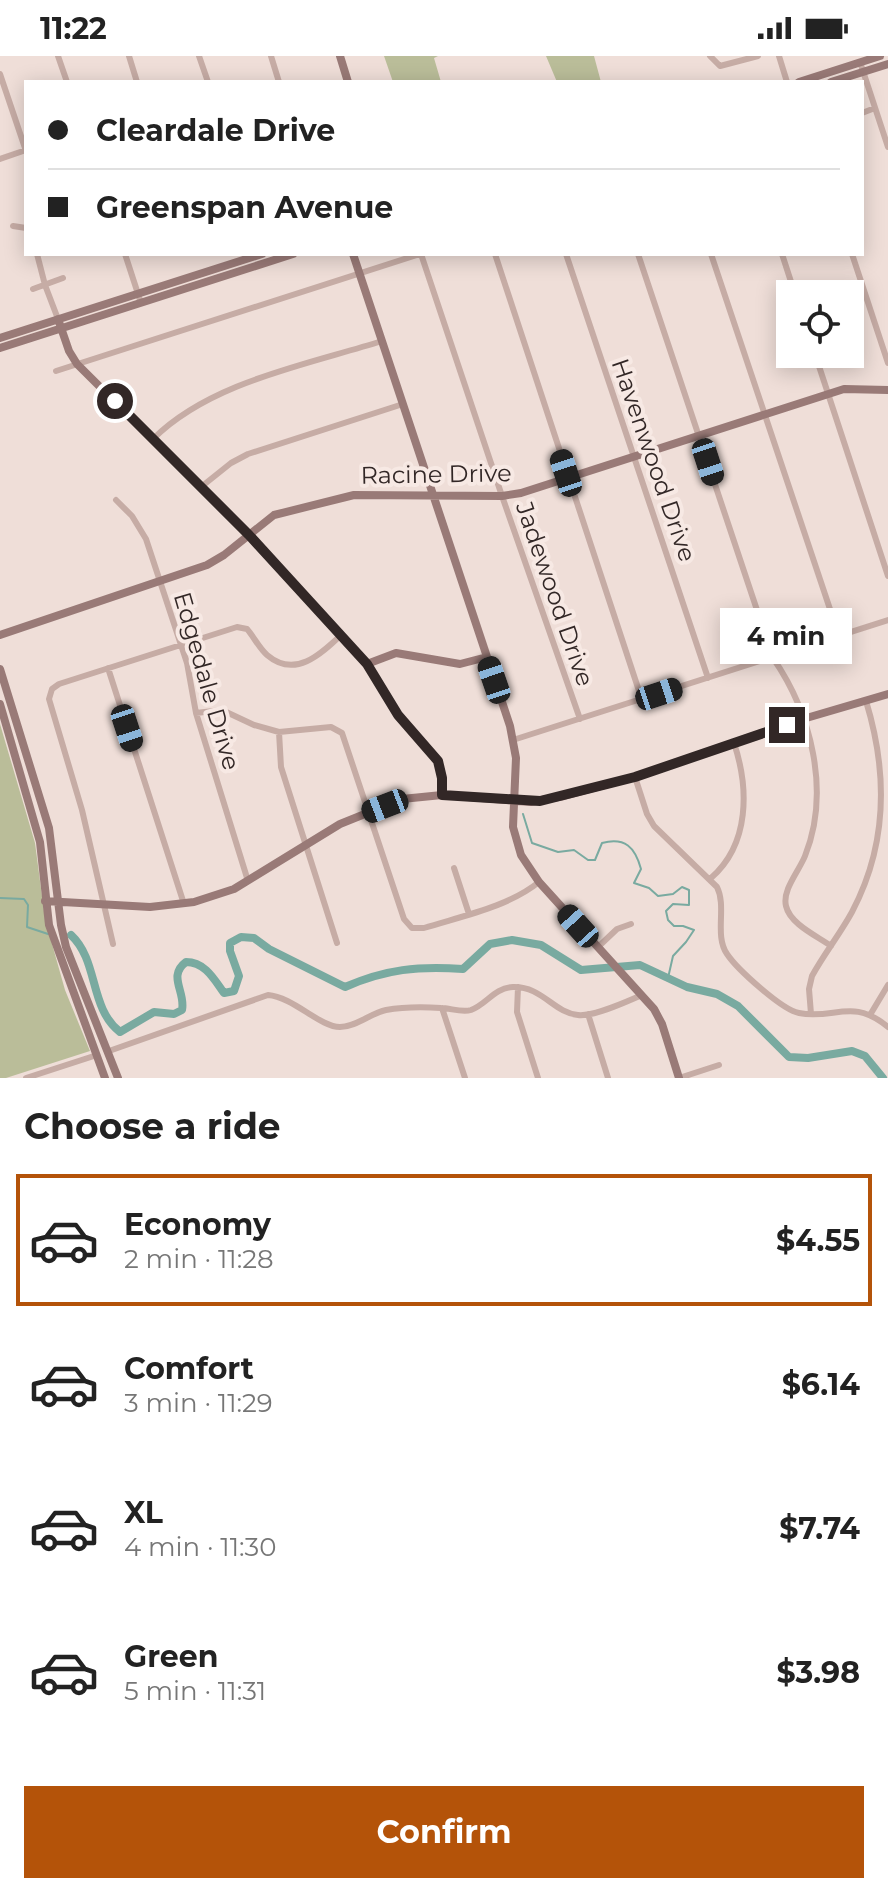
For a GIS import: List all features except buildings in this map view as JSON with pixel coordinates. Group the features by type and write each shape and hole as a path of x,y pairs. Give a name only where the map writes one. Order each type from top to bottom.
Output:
{"street":[{"path":"58,56 66,80"},
{"path":"129,56 136,80"},
{"path":"199,56 207,80"},
{"path":"271,56 278,80"},
{"path":"340,56 347,80"},
{"path":"710,56 720,66 758,56"},
{"path":"779,56 786,80"},
{"path":"835,80 880,56"},
{"path":"807,80 888,64"},
{"path":"862,67 888,147"},
{"path":"0,74 24,145"},
{"path":"864,112 875,108"},
{"path":"0,159 24,151"},
{"path":"13,226 24,228"},
{"path":"38,256 59,324 77,364 249,535 367,664 398,715 438,761 442,795"},
{"path":"127,256 140,298"},
{"path":"140,298 256,256"},
{"path":"0,348 59,324 286,256"},
{"path":"354,256 513,740 516,768 515,840 521,855 539,882 642,995 662,1024 679,1078 719,1065"},
{"path":"56,371 415,256"},
{"name":"Jadewood Drive","path":"422,256 580,719"},
{"path":"496,256 642,700"},
{"name":"Havenwood Drive","path":"567,256 708,678"},
{"path":"639,256 773,658 791,686 803,719 814,761 816,812 806,855 787,892 785,903 792,918 831,946"},
{"path":"712,256 839,636"},
{"path":"783,256 790,280"},
{"path":"853,256 888,363"},
{"path":"33,289 63,278"},
{"path":"0,338 59,324"},
{"path":"153,439 181,414 215,395 382,341"},
{"path":"820,368 888,576"},
{"name":"Racine Drive","path":"0,635 216,561 274,515 345,496 502,496 568,478 828,394 860,388 888,390"},
{"path":"201,487 231,463 248,454 403,404"},
{"name":"Edgedale Drive","path":"116,500 144,533 181,645 196,713 248,881"},
{"path":"513,740 888,620"},
{"path":"113,944 82,810 49,699 50,692 59,684 242,627 270,658 291,664 317,658 341,635"},
{"path":"367,664 396,653 460,664 487,657"},
{"path":"108,668 184,904"},
{"path":"0,669 4,696 49,828 66,947 118,1078"},
{"path":"45,901 150,907 184,904 222,894 340,824 402,799 442,795 540,801 635,777 803,719 888,694"},
{"path":"811,1014 810,985 819,964 861,894 878,837 881,761 866,701"},
{"path":"0,704 40,842 45,901 56,950 105,1078"},
{"path":"196,713 222,710 254,725 279,732 324,727 337,729 345,739 404,919 409,926 417,929 469,914 516,897 539,882"},
{"path":"279,732 278,759 337,943"},
{"path":"711,878 734,846 743,815 744,778 734,743"},
{"path":"635,777 654,826 711,878 720,893 722,939 728,956 783,1007 811,1014 852,1010 870,1015 888,1027"},
{"path":"454,868 469,914"},
{"path":"598,947 617,929 631,924"},
{"path":"56,950 66,947"},
{"path":"870,1015 888,985"},
{"path":"26,1078 268,995 285,999 337,1027 387,1010 442,1008 466,1011 476,1008 498,990 518,987 534,990 578,1015 642,995"},
{"path":"518,987 517,1012 538,1078"},
{"path":"442,1008 465,1078"},
{"path":"588,1014 608,1078"}],"green space":[{"path":"384,56 438,56 434,58 440,80 392,80"},
{"path":"546,56 594,56 600,80 556,80"},
{"path":"0,724 35,843 45,919 65,990 90,1051 6,1078 0,1078"}],"waterway":[{"path":"523,814 532,843 558,852 574,850 588,860 595,860 602,843 617,841 628,846 636,855 641,869 634,883 649,888 658,896 673,894 682,887 689,890 689,905 673,904 666,911 668,920 674,926 694,930 673,956 668,978"},
{"path":"0,898 24,899 28,905 27,927 48,934"},
{"path":"71,935 86,958 103,1010 120,1032 154,1012 174,1014 182,1010 177,979 186,962 204,968 224,993 234,991 239,976 230,943 241,937 254,938 269,949 345,987 402,970 463,969 490,944 512,940 541,945 581,970 640,965 687,987 717,994 738,1006 789,1057 808,1058 852,1051 865,1056 883,1078"}],"route":[{"path":"115,401 249,535 367,664 382,684 398,715 434,754 442,778 442,795 540,801 635,777 787,725"}]}
